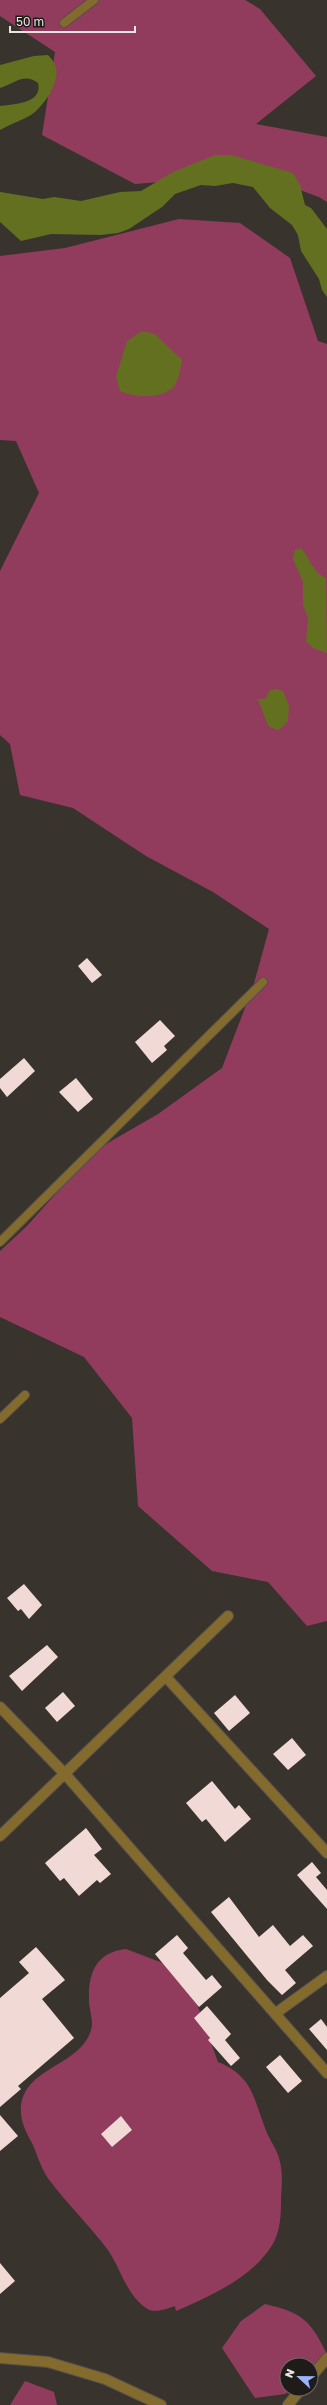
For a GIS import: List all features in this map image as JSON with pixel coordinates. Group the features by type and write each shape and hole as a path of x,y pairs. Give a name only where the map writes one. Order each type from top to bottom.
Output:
{"street":[{"path":"0,1836 228,1616"},
{"path":"166,1676 327,1853"},
{"path":"0,1707 65,1774 327,2073"},
{"path":"276,2013 327,1976"},
{"path":"0,2358 48,2362 105,2379 161,2405"},
{"path":"319,2368 327,2358"},
{"path":"288,2405 295,2397"}],"lane":[{"path":"64,23 94,0"},
{"path":"0,1242 264,982"},
{"path":"0,1419 25,1395"}],"shaded area":[{"path":"0,0 245,0 260,9 316,76 256,124 327,137 327,202 319,197 256,174 135,184 42,135 55,52 0,16"},
{"path":"48,55 55,65 56,78 54,86 46,100 31,115 0,130 0,106 26,102 32,99 38,90 38,83 33,80 24,79 0,88 0,65 34,56"},
{"path":"215,155 231,155 293,173 300,185 305,205 311,208 327,229 327,297 322,290 319,279 301,251 298,235 292,225 270,208 253,187 233,183 215,186 201,185 175,194 162,207 129,229 118,233 101,235 51,234 21,241 0,222 0,192 43,199 54,197 81,201 120,192 141,191 173,172"},
{"path":"179,219 240,223 290,258 318,341 327,344 327,1621 307,1626 268,1582 212,1571 138,1506 132,1418 84,1357 0,1317 0,1251 27,1226 94,1151 158,1114 222,1068 253,987 269,929 213,892 146,856 73,808 20,795 10,744 0,735 0,571 39,493 16,441 0,440 0,256 65,248"},
{"path":"142,331 155,334 182,360 179,376 174,386 166,392 153,396 132,395 120,391 116,377 127,341"},
{"path":"301,548 317,572 326,578 327,653 313,648 306,641 308,618 303,605 303,582 293,559 295,550"},
{"path":"277,689 283,691 289,706 288,721 279,730 269,727 257,699 265,699 270,690"},
{"path":"126,1949 168,1965 190,1985 218,2062 238,2074 250,2088 266,2132 278,2154 281,2168 282,2182 280,2223 277,2235 271,2247 252,2268 241,2277 215,2293 176,2311 175,2306 160,2310 149,2310 133,2296 108,2250 47,2177 26,2130 21,2114 23,2098 29,2086 39,2077 75,2053 85,2043 92,2027 89,1990 90,1981 96,1965 108,1954"},
{"path":"265,2304 278,2307 297,2315 304,2320 315,2333 327,2354 319,2365 319,2357 279,2357 279,2395 255,2398 222,2348 241,2321"},
{"path":"25,2381 54,2392 57,2405 10,2405"}],"building":[{"path":"87,958 102,975 92,983 78,966"},
{"path":"160,1020 175,1036 164,1046 167,1050 152,1063 135,1042"},
{"path":"24,1058 35,1071 7,1097 0,1088 0,1079"},
{"path":"76,1078 93,1099 78,1112 59,1092"},
{"path":"24,1584 42,1605 29,1619 21,1609 18,1611 7,1598"},
{"path":"47,1645 58,1657 22,1691 9,1676"},
{"path":"63,1692 75,1706 57,1722 45,1708"},
{"path":"235,1695 250,1713 229,1731 214,1713"},
{"path":"292,1738 306,1755 288,1770 273,1754"},
{"path":"212,1781 235,1809 239,1805 251,1819 225,1842 206,1819 202,1822 186,1803"},
{"path":"86,1828 102,1849 94,1855 111,1874 100,1883 97,1880 79,1896 64,1878 60,1881 45,1863"},
{"path":"312,1862 321,1873 316,1877 327,1890 327,1909 297,1875"},
{"path":"229,1897 259,1937 273,1925 290,1946 303,1935 313,1946 285,1970 296,1983 282,1995 267,1980 211,1912"},
{"path":"177,1935 188,1948 183,1953 206,1980 212,1975 222,1987 199,2007 155,1954"},
{"path":"36,1947 65,1980 42,1999 74,2038 18,2086 21,2089 0,2107 0,1998 29,1973 19,1962"},
{"path":"207,2006 231,2034 225,2040 240,2058 231,2066 208,2040 210,2038 194,2018"},
{"path":"321,2019 327,2027 327,2050 309,2029"},
{"path":"280,2055 302,2081 288,2093 266,2067"},
{"path":"0,2115 18,2136 0,2151"},
{"path":"121,2116 132,2130 112,2147 101,2134"},
{"path":"0,2263 15,2281 0,2294"}]}
